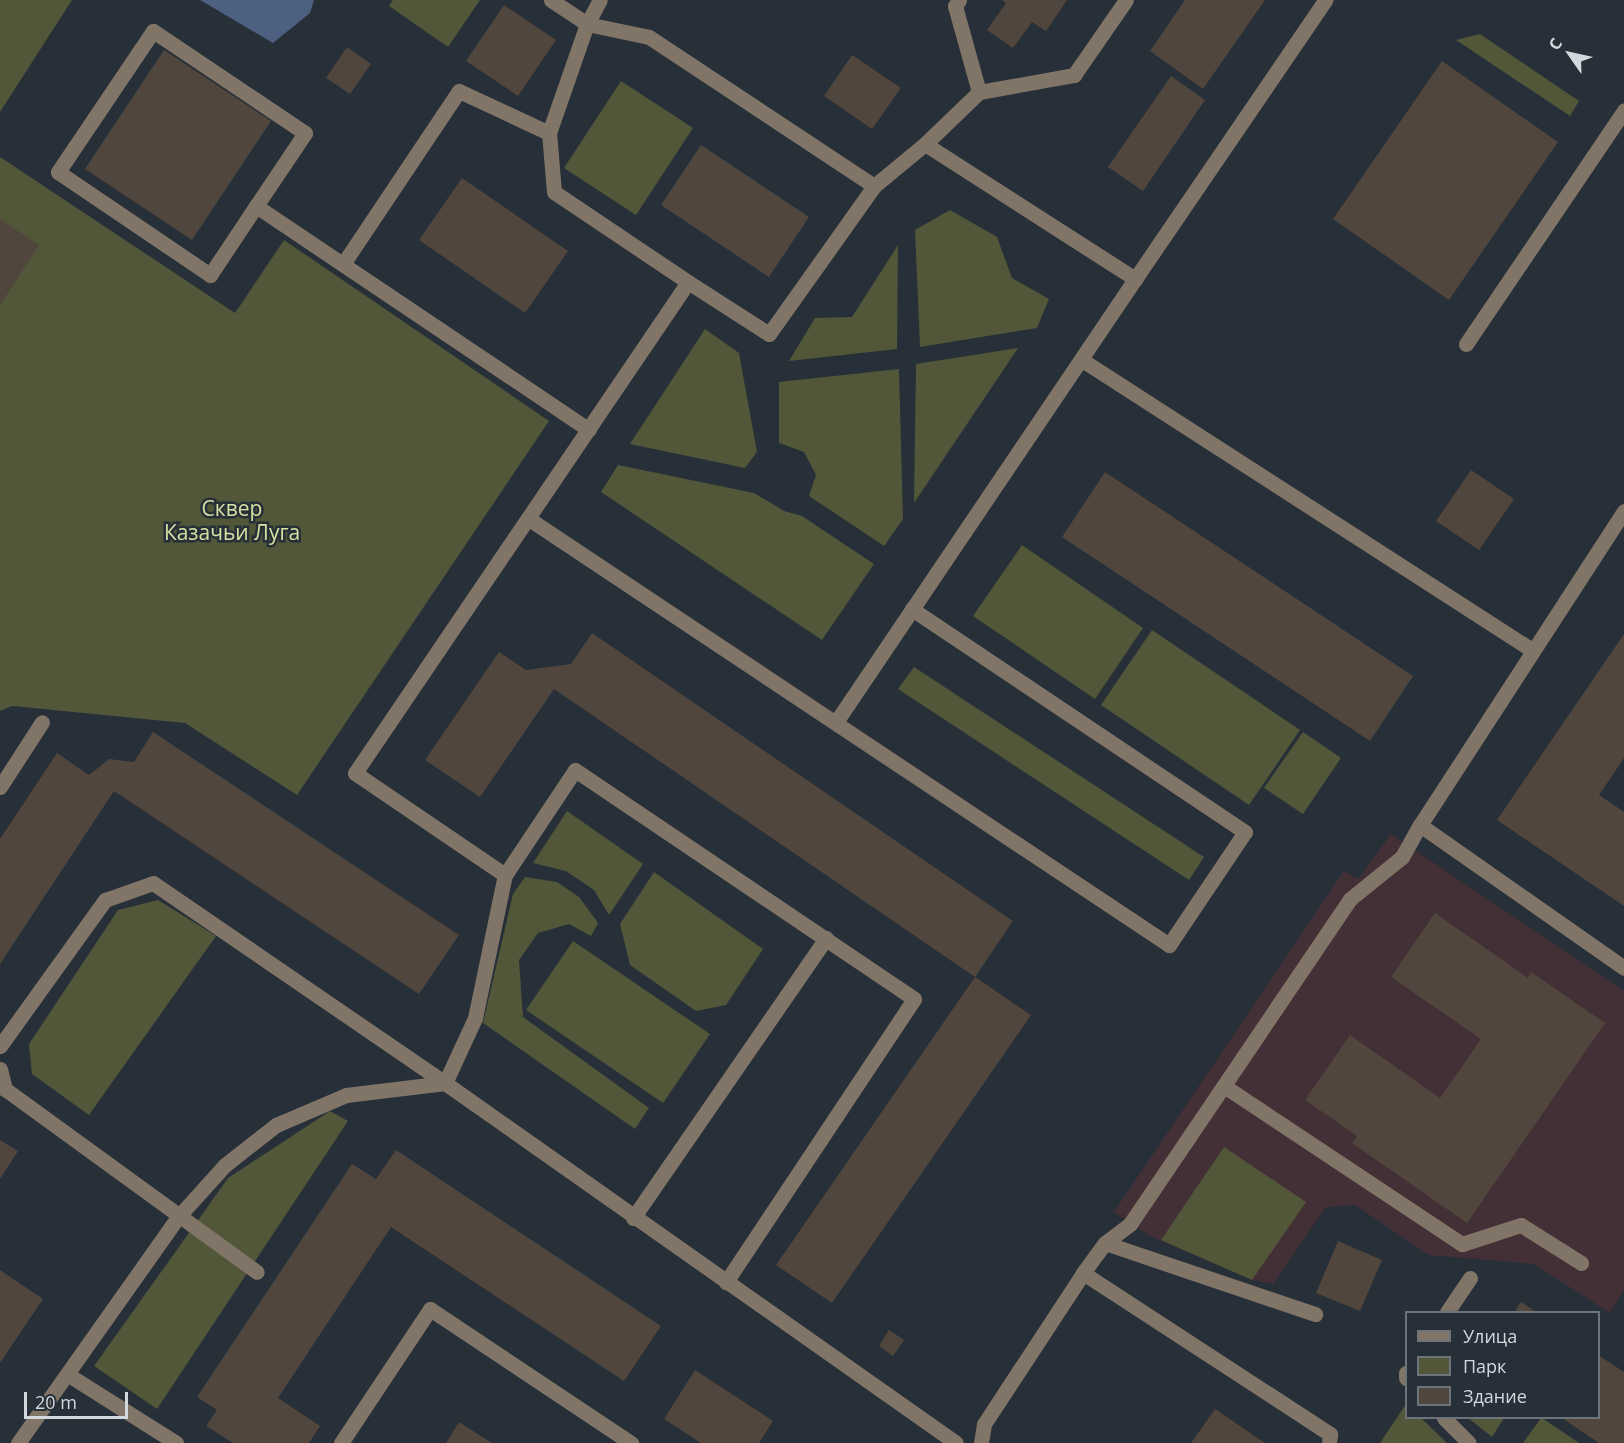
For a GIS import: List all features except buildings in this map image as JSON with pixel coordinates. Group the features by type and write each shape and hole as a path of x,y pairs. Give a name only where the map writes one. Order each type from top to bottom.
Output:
{"lane":[{"path":"551,0 587,24 649,38 874,186"},
{"path":"600,0 587,24 549,133 554,192 769,334 874,186 925,144 979,92 1074,75 1126,0"},
{"path":"958,0 955,6 979,92"},
{"path":"836,722 1325,0"},
{"path":"153,31 305,134 256,206 210,274 58,172 153,31"},
{"path":"342,264 459,91 549,133"},
{"path":"1466,344 1624,111"},
{"path":"925,144 1135,279"},
{"path":"256,206 589,430"},
{"path":"505,874 355,773 688,282"},
{"path":"1082,360 1532,650"},
{"path":"981,1443 984,1424 1083,1273 1105,1243 1130,1224 1350,899 1402,857 1532,650 1624,511"},
{"path":"529,519 1169,945 1245,832 912,609"},
{"path":"0,787 42,722"},
{"path":"445,1083 475,1018 505,874 575,770 914,999 726,1282"},
{"path":"1420,825 1624,968"},
{"path":"0,1046 105,900 153,883 445,1083 633,1218 956,1443"},
{"path":"633,1218 826,938"},
{"path":"0,1069 5,1089 177,1217 258,1272"},
{"path":"18,1443 177,1217 225,1164 276,1125 346,1095 445,1083"},
{"path":"1224,1086 1462,1244 1521,1225 1581,1263"},
{"path":"1105,1243 1315,1314"},
{"path":"1083,1273 1330,1434 1329,1443"},
{"path":"1448,1311 1470,1278"},
{"path":"341,1443 430,1309 631,1443"},
{"path":"67,1374 176,1443"},
{"path":"1445,1419 1469,1443"}],"shaded area":[{"path":"1391,834 1624,991 1624,1290 1610,1313 1534,1264 1429,1255 1355,1205 1326,1207 1273,1284 1252,1280 1148,1235 1114,1212 1344,871 1358,879"}],"green space":[{"path":"0,0 72,0 0,112"},
{"path":"393,0 480,0 448,47 389,6"},
{"path":"1480,34 1579,101 1570,116 1456,40"},
{"path":"621,81 693,128 636,215 564,168"},
{"name":"Сквер Казачьи Луга","path":"0,157 235,313 284,240 549,421 297,795 185,723 12,706 0,711"},
{"path":"950,210 997,237 1012,278 1049,299 1037,328 920,347 915,230"},
{"path":"898,245 897,349 789,361 815,318 852,317"},
{"path":"705,329 739,353 757,452 745,468 630,444"},
{"path":"1018,348 914,503 916,364"},
{"path":"899,369 903,519 884,546 809,496 816,475 804,452 779,443 779,382"},
{"path":"618,465 754,493 784,511 802,516 874,564 822,640 601,492"},
{"path":"1022,545 1143,628 1095,699 973,616"},
{"path":"1152,630 1300,730 1249,805 1101,705"},
{"path":"914,667 1204,857 1189,880 898,689"},
{"path":"1303,732 1341,758 1303,814 1264,788"},
{"path":"567,811 643,864 609,915 594,890 566,871 533,863"},
{"path":"654,872 763,949 726,1005 696,1011 630,965 620,924"},
{"path":"525,877 557,882 579,897 598,923 591,936 569,924 538,933 519,960 523,1017 649,1108 635,1129 483,1023 513,894"},
{"path":"158,900 216,936 89,1115 32,1074 29,1044 118,910"},
{"path":"573,941 710,1034 663,1103 526,1010"},
{"path":"330,1111 348,1121 157,1409 94,1366 228,1178"},
{"path":"1224,1147 1306,1202 1252,1280 1161,1240"},
{"path":"1405,1406 1405,1419 1422,1419 1447,1443 1380,1443"},
{"path":"1469,1419 1503,1419 1492,1437"},
{"path":"1540,1419 1543,1419 1579,1443 1523,1443"}],"water":[{"path":"200,0 314,0 310,13 273,43"}]}
